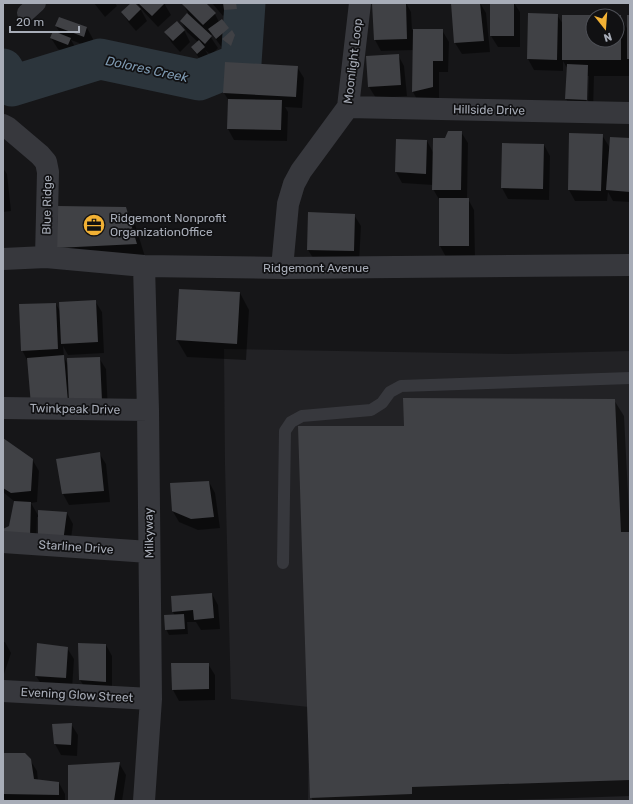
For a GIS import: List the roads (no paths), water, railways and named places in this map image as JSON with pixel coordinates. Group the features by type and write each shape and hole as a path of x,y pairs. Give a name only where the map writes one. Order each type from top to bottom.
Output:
{"street":[{"name":"Moonlight Loop","path":"282,268 288,204 294,184 301,171 348,107 360,3"},
{"name":"Hillside Drive","path":"348,107 630,113"},
{"name":"Blue Ridge","path":"3,125 40,155 46,162 48,172 46,257"},
{"name":"Ridgemont Avenue","path":"3,258 46,257 144,266 282,268 630,265"},
{"name":"Milkyway","path":"144,266 148,410 151,699 144,801"},
{"name":"Twinkpeak Drive","path":"3,408 148,410"},
{"name":"Starline Drive","path":"3,542 149,552"},
{"name":"Evening Glow Street","path":"3,690 151,699"}],"lane":[{"path":"282,563 285,431 291,422 302,416 372,410 382,403 390,392 402,386 630,378"}],"waterway":[{"name":"Dolores Creek","path":"3,69 12,86 100,59 199,80 241,63 245,3"}],"place":[{"name":"Ridgemont Nonprofit OrganizationOffice","path":"94,225"}]}
